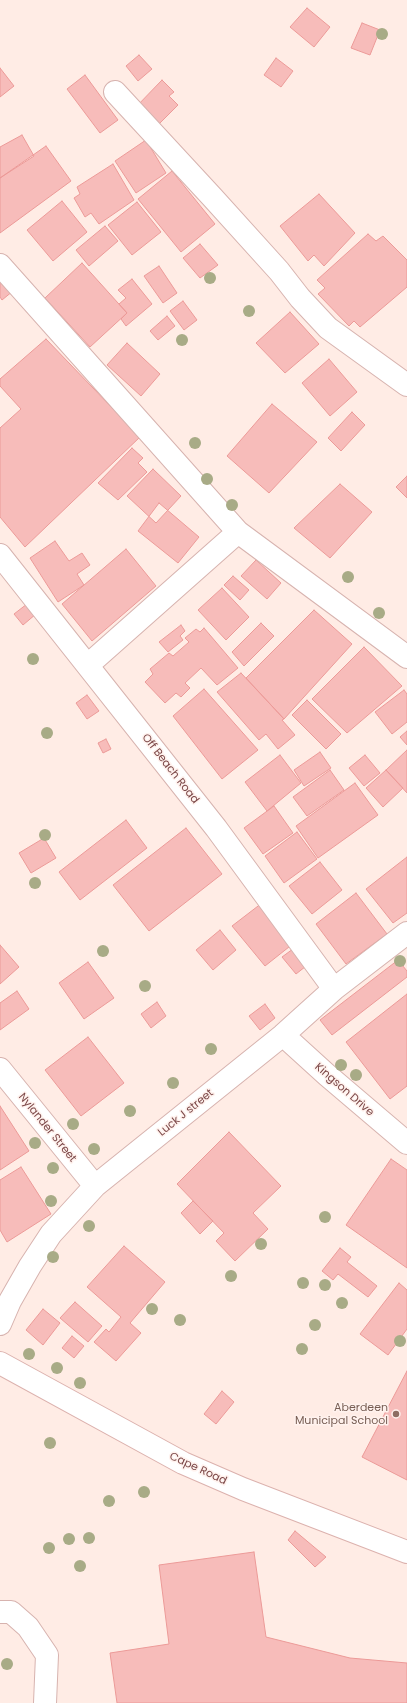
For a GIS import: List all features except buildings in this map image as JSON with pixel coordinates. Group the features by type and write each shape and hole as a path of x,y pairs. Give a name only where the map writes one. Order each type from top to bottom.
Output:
{"street":[{"path":"115,92 280,271 300,298 328,328 407,385"},
{"path":"0,265 238,532 407,657"},
{"path":"88,665 238,532"},
{"name":"Off Beach Road","path":"0,555 216,828 334,989"},
{"name":"Luck J street","path":"0,1324 10,1301 30,1266 51,1234 95,1186 283,1035 334,989 407,933"},
{"name":"Kingson Drive","path":"283,1035 326,1075 407,1143"},
{"name":"Nylander Street","path":"0,1069 95,1186"},
{"name":"Cape Road","path":"0,1363 183,1464 250,1492 407,1552"},
{"path":"0,1612 11,1612 28,1627 47,1655 45,1703"}],"place":[{"name":"Aberdeen Municipal School","path":"396,1414"}]}
